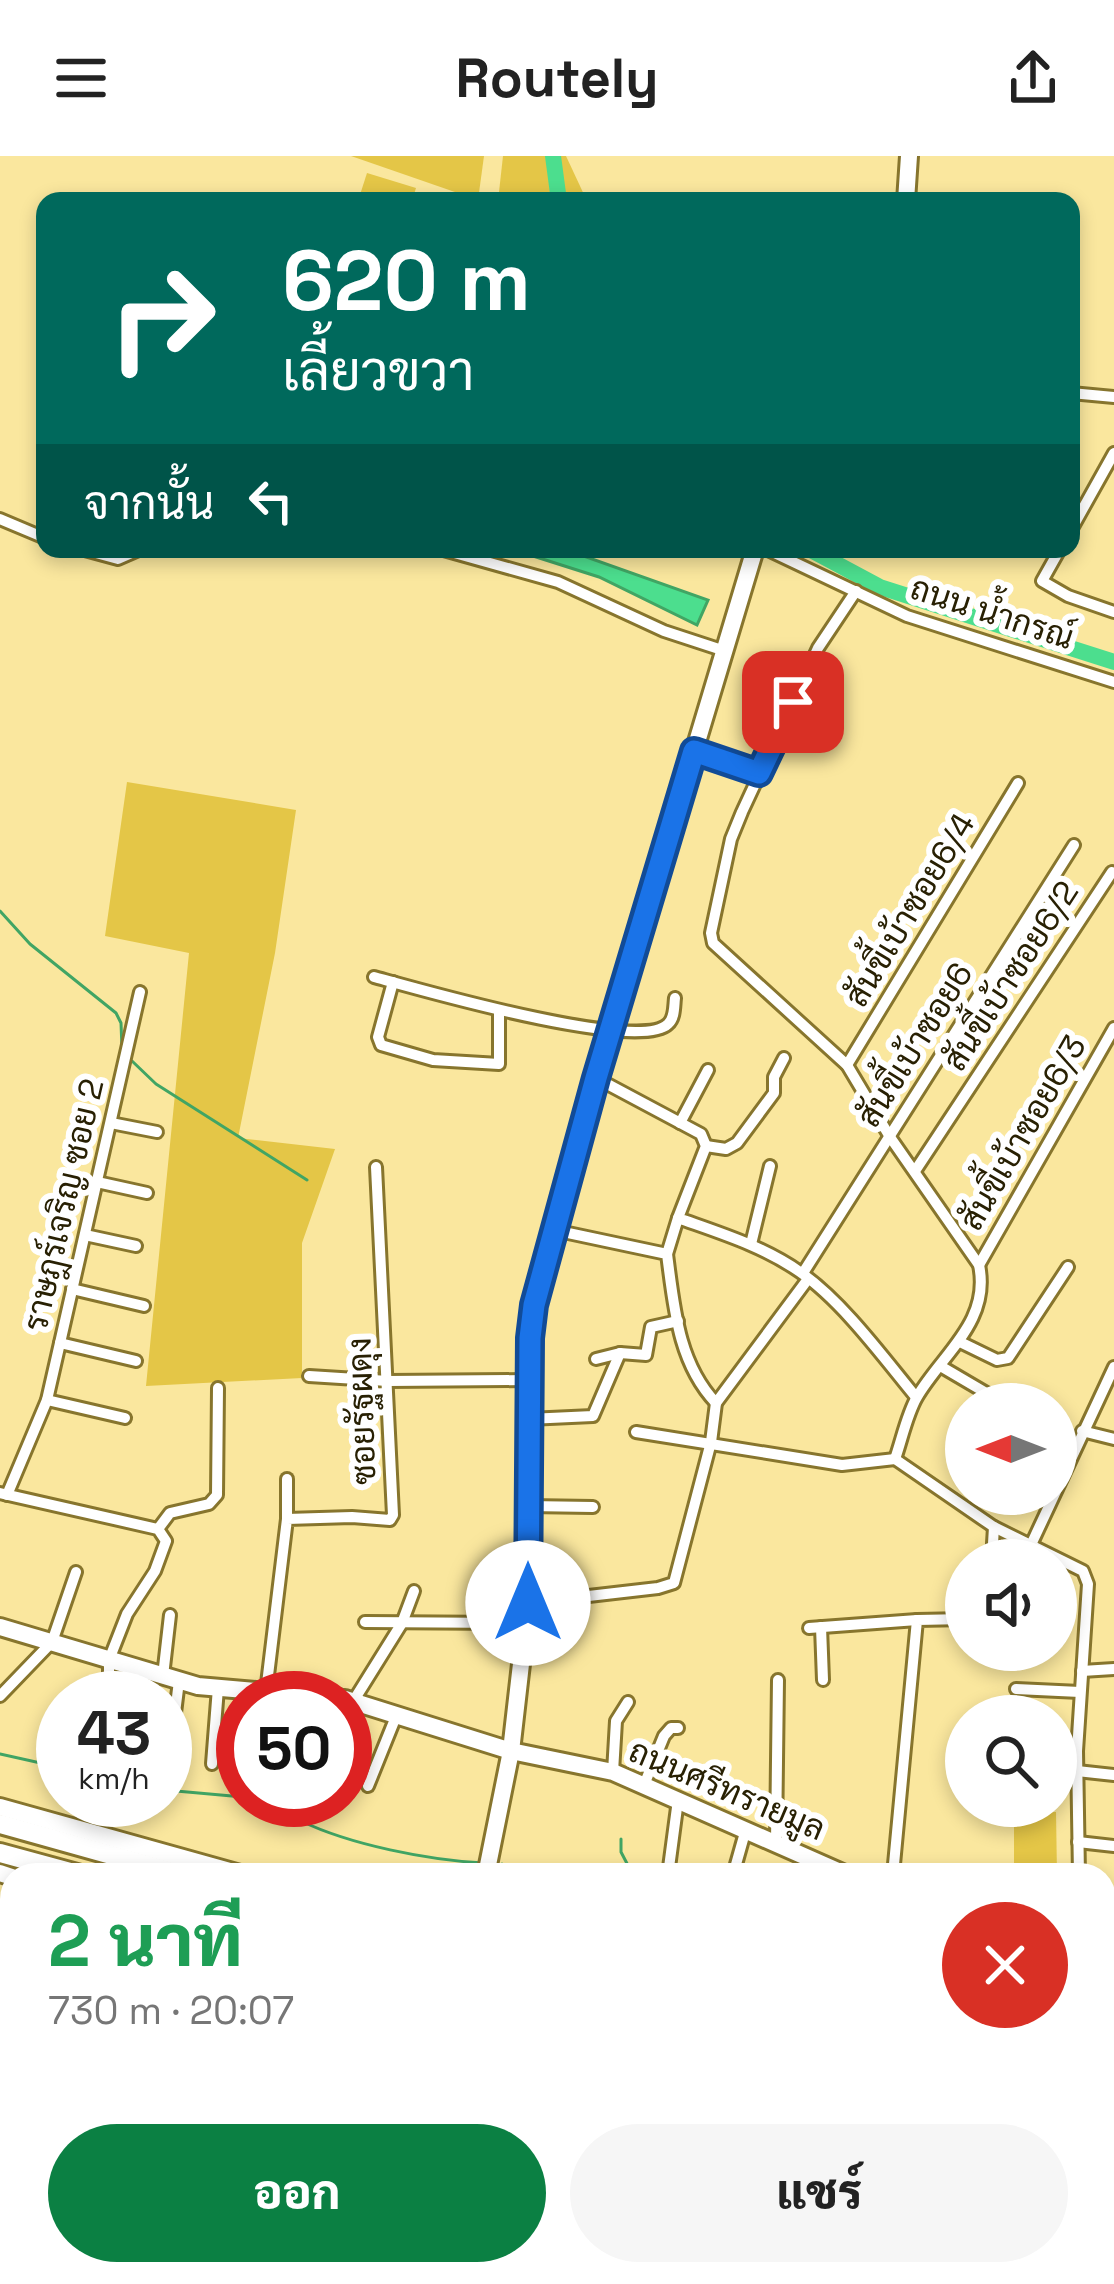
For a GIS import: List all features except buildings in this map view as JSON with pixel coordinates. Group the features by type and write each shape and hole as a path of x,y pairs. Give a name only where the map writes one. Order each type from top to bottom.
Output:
{"main road":[{"path":"907,192 909,156"},
{"path":"488,1863 511,1751 528,1603 527,1380 534,1305 610,1030 752,558"},
{"name":"ถนนศรีทรายมูล","path":"0,1627 145,1671"},
{"name":"ถนนศรีทรายมูล","path":"372,1707 511,1751 614,1772 821,1863"},
{"path":"0,1807 201,1863"},
{"path":"0,1824 140,1863"},
{"path":"0,1852 39,1863"}],"street":[{"path":"1080,394 1114,397"},
{"path":"1080,514 1114,453"},
{"path":"0,519 36,534"},
{"path":"472,558 558,582 664,631 725,651"},
{"name":"ถนน น้ำกรณ์","path":"785,558 907,616 1114,682"},
{"path":"1055,558 1042,580 1068,596 1114,612"},
{"path":"856,591 829,626 730,838 712,943 847,1065 890,1137 979,1265"},
{"path":"694,751 759,773"},
{"name":"สันขี้เบ้าซอย6/4","path":"847,1065 1018,782"},
{"name":"สันขี้เบ้าซอย6","path":"716,1403 806,1276 1074,845"},
{"name":"สันขี้เบ้าซอย6/2","path":"915,1171 1112,872"},
{"path":"374,977 500,1010 610,1030 666,1027 673,1020 674,998"},
{"path":"393,982 378,1037 381,1045 433,1060 499,1064 500,1010"},
{"name":"ราษฎร์เจริญ ซอย 2","path":"4,1494 47,1400 140,992"},
{"name":"สันขี้เบ้าซอย6/3","path":"916,1397 959,1342 980,1297 979,1265 1114,1028"},
{"path":"706,1146 726,1148 737,1143 774,1093 774,1078 784,1058"},
{"path":"680,1123 708,1070"},
{"path":"528,1603 674,1583 711,1442 716,1403 700,1387 684,1352 667,1254 706,1146 701,1134 596,1078"},
{"path":"110,1124 157,1132"},
{"name":"ซอยรัฐผดุง","path":"287,1520 390,1520 376,1166"},
{"path":"751,1244 770,1166"},
{"path":"97,1182 147,1193"},
{"path":"678,1218 751,1244 806,1276 865,1336 916,1397 896,1459"},
{"path":"554,1230 667,1254"},
{"path":"85,1235 136,1246"},
{"path":"959,1342 997,1360 1008,1358 1068,1267"},
{"path":"72,1289 144,1306"},
{"path":"596,1359 620,1353 646,1355 651,1327 678,1321"},
{"path":"60,1343 136,1361"},
{"path":"527,1419 593,1416 620,1353"},
{"path":"942,1367 969,1383"},
{"path":"1034,1539 1114,1367"},
{"path":"309,1376 388,1382 527,1380"},
{"path":"158,1528 170,1513 209,1504 217,1496 218,1388"},
{"path":"47,1400 125,1418"},
{"path":"1082,1431 1114,1439"},
{"path":"636,1432 842,1466 896,1459 945,1486"},
{"path":"258,1671 287,1520 287,1479"},
{"path":"4,1494 158,1528 166,1541 155,1571 127,1614 109,1671"},
{"path":"529,1506 592,1508"},
{"path":"982,1515 1016,1539"},
{"path":"993,1539 994,1527"},
{"path":"1077,1568 1088,1584 1077,1751"},
{"path":"0,1696 52,1642 76,1572"},
{"path":"360,1671 402,1623 414,1591"},
{"path":"170,1616 171,1671"},
{"path":"823,1680 815,1627 945,1619"},
{"path":"894,1863 917,1620"},
{"path":"365,1622 526,1623"},
{"path":"1082,1671 1114,1669"},
{"path":"776,1842 778,1680"},
{"path":"1016,1689 1080,1692"},
{"path":"614,1772 616,1720 628,1702"},
{"path":"212,1764 216,1713"},
{"path":"372,1776 397,1714"},
{"path":"644,1785 664,1736 678,1728"},
{"path":"1079,1863 1077,1771 1114,1775"},
{"path":"670,1863 678,1800"},
{"path":"737,1863 746,1829"},
{"path":"1078,1842 1114,1846"}],"shaded area":[{"path":"351,156 484,156 479,192 455,192"},
{"path":"503,156 566,156 583,192 499,192"},
{"path":"367,173 416,188 415,192 361,192"},
{"path":"539,558 589,558 708,600 697,625 599,577"},
{"path":"127,782 296,810 275,953 238,1138 335,1149 302,1243 302,1378 146,1386 189,953 105,936"},
{"path":"1014,1827 1056,1827 1057,1863 1014,1863"}],"waterway":[{"path":"553,156 558,192"},
{"path":"826,558 880,587 1114,662"},
{"path":"0,911 30,944 116,1013 122,1049"},
{"path":"132,1061 156,1084 307,1180"},
{"path":"0,1754 36,1762"},
{"path":"192,1792 216,1795"},
{"path":"315,1827 414,1855 483,1863"},
{"path":"621,1839 627,1863"}],"route":[{"path":"528,1603 527,1380 534,1305 596,1078 694,751 759,773 793,702"}]}
